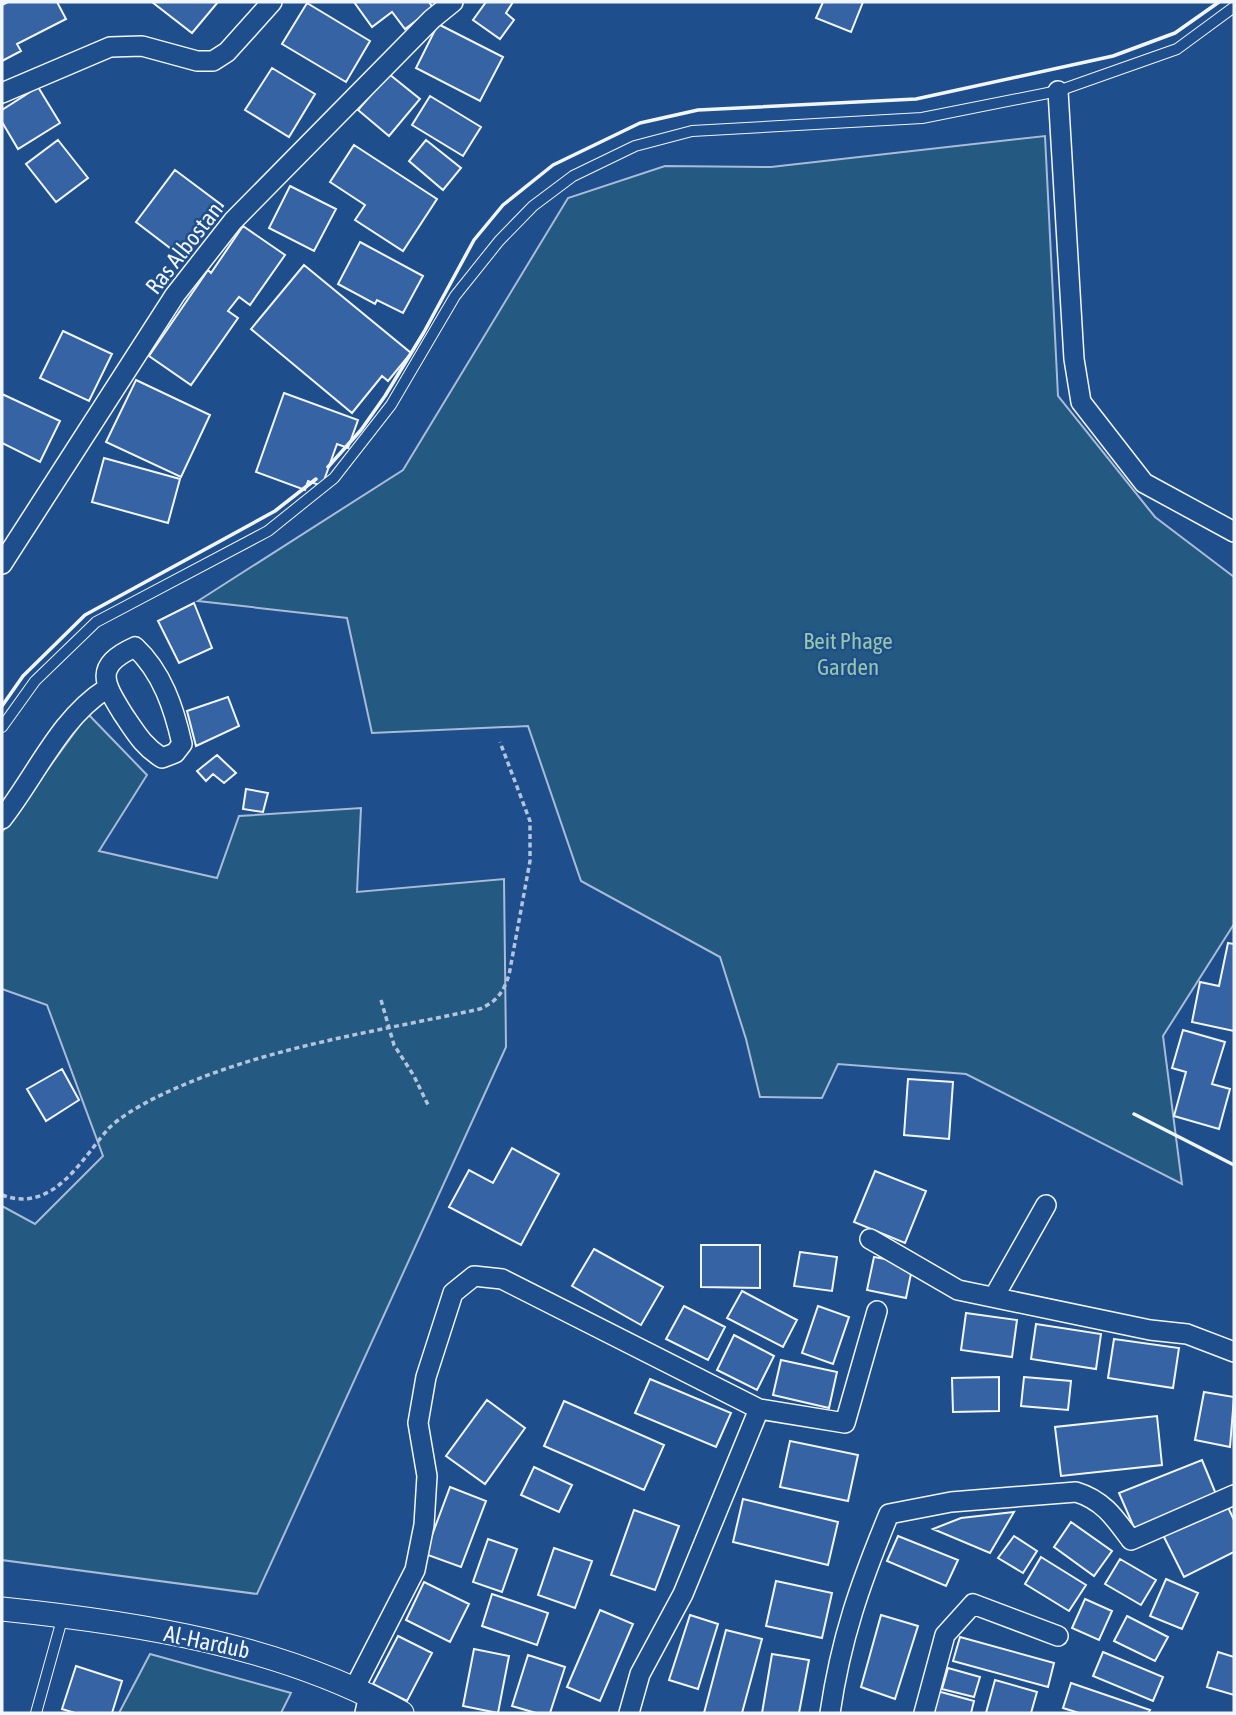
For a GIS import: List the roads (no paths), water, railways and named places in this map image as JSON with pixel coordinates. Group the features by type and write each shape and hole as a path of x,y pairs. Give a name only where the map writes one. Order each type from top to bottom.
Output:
{"street":[{"path":"2,93 110,47 142,46 197,61 213,61 227,52 272,2"},
{"name":"Ras Albostan","path":"2,564 175,295 233,221 432,19 453,2"},
{"path":"1058,92 1074,359 1081,402 1144,483 1234,532"},
{"path":"135,647 151,662 176,719 182,744 175,753 162,758 142,745 106,689 105,678 116,656 135,647"},
{"path":"2,819 68,723 89,701 106,689"},
{"path":"993,1297 1046,1206"},
{"path":"870,1238 958,1290 1150,1330 1187,1334 1234,1352"},
{"path":"363,1698 415,1570 424,1525 426,1476 418,1423 426,1377 453,1293 474,1276 502,1279 759,1409 845,1423 877,1311"},
{"path":"629,1713 640,1674 683,1594 759,1409"},
{"path":"831,1713 839,1654 860,1583 889,1514 951,1502 1076,1492 1092,1497 1107,1508 1131,1540 1234,1495"},
{"path":"924,1713 945,1635 973,1604 1058,1636"},
{"name":"Al-Hardub","path":"2,1609 63,1615 270,1656 402,1713"}],"lane":[{"path":"2,727 35,681 96,622 132,600 268,531 334,478 391,405 455,296 484,259 533,206 573,176 635,146 692,131 922,118 1058,92 1177,49 1234,7"},
{"path":"36,1713 63,1615"}],"park label":[{"name":"Beit Phage Garden","path":"848,654"}]}
